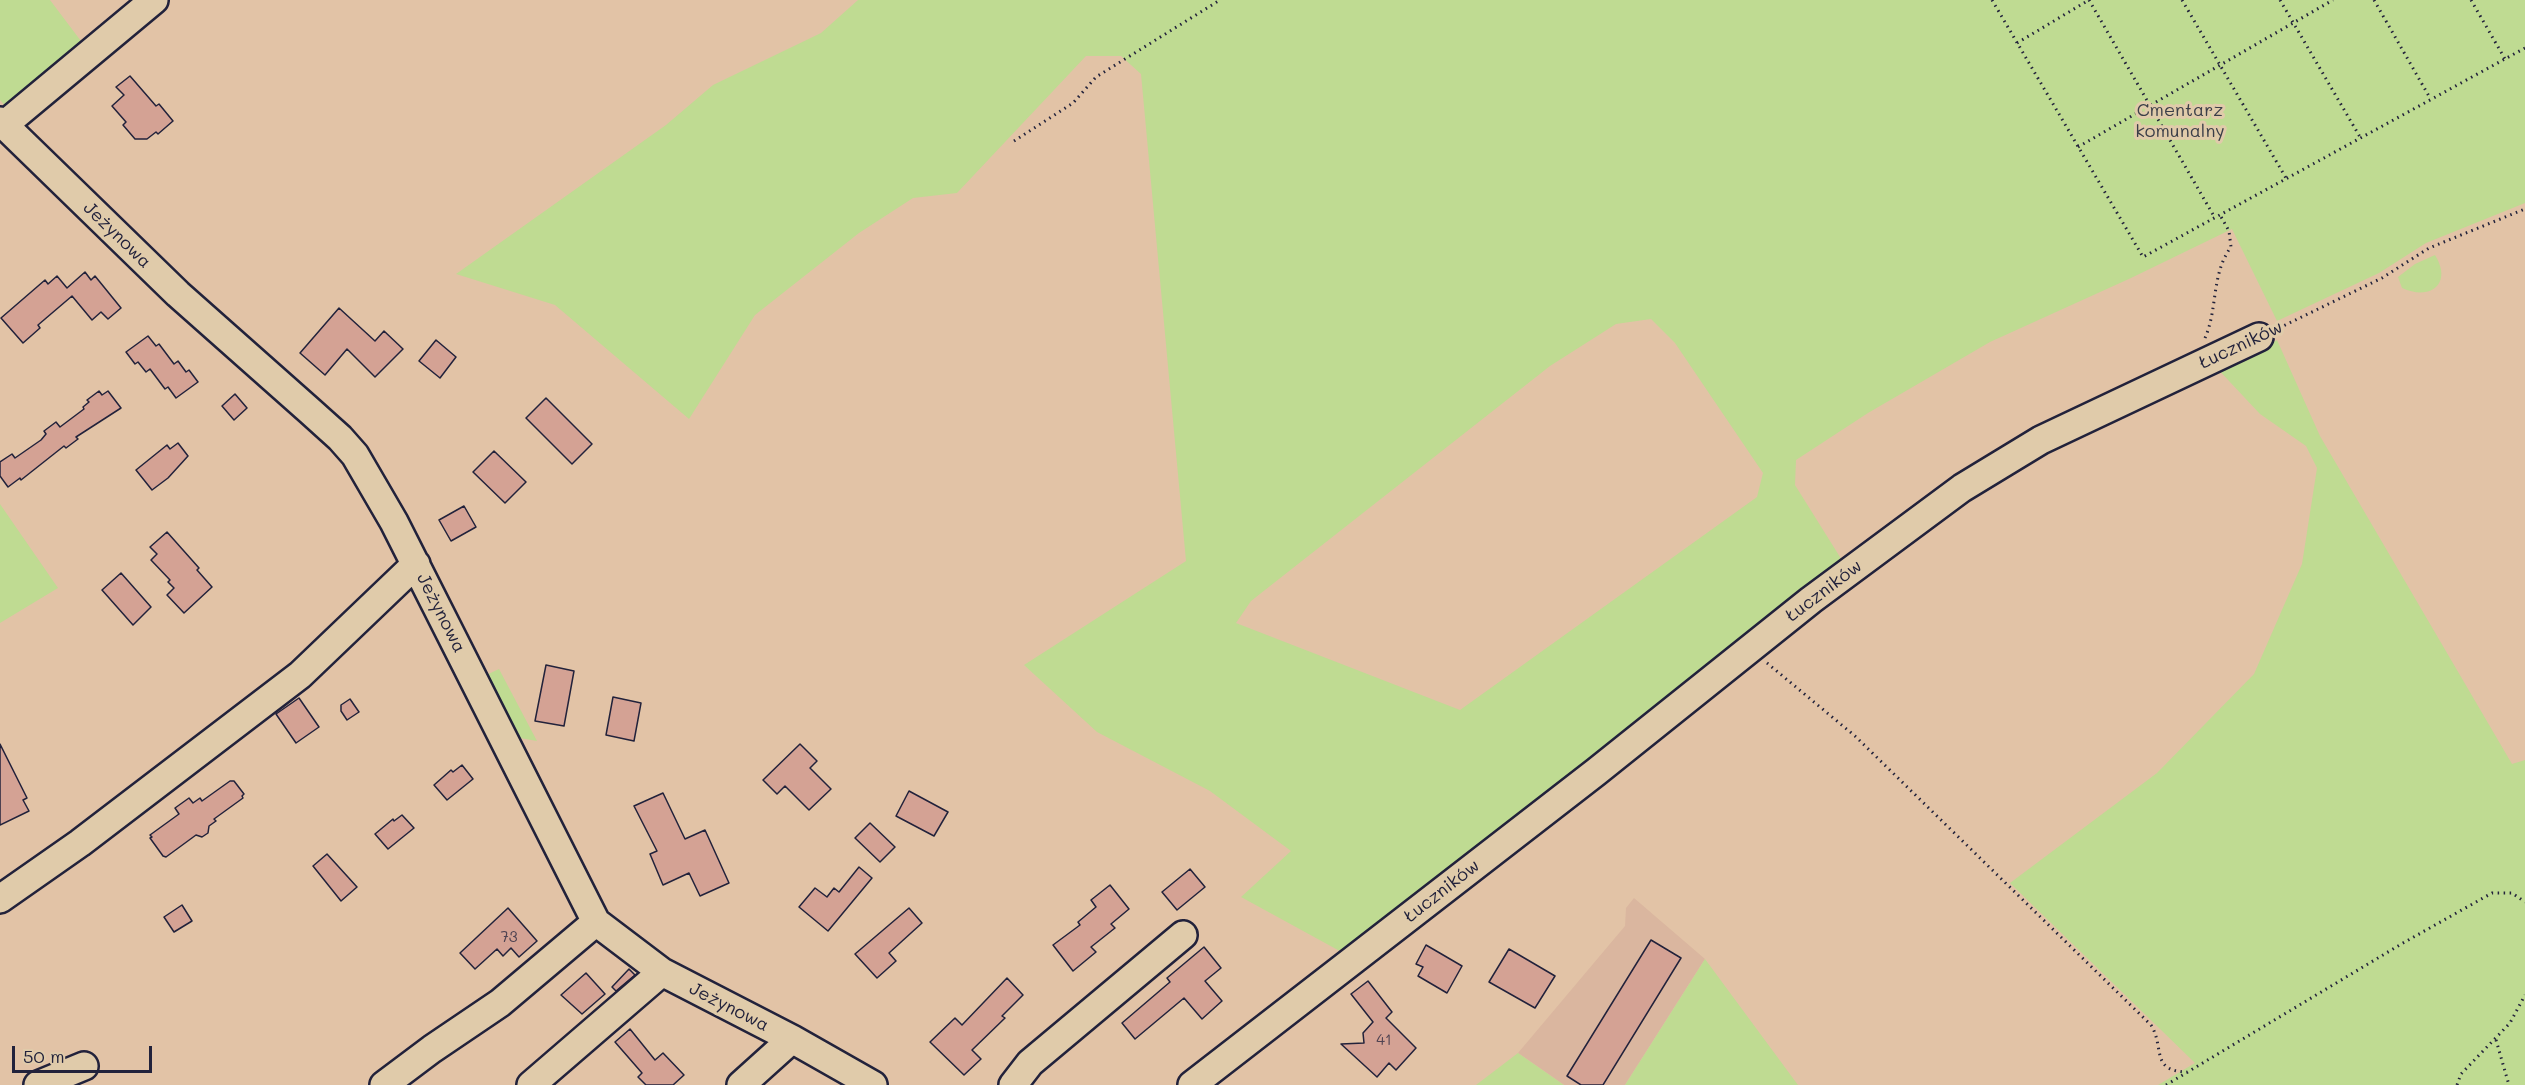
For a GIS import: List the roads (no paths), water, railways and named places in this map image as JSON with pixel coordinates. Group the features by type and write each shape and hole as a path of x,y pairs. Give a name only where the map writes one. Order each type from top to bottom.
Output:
{"street":[{"path":"2,123 154,0"},
{"name":"Jeżynowa","path":"2,123 177,294 340,438 366,472 416,564 596,922 662,972 792,1039 873,1085"},
{"name":"Łuczników","path":"1192,1085 1596,772 1811,600 1962,488 2041,440 2259,337"},
{"path":"0,899 80,843 300,675 416,564"},
{"path":"384,1085 500,1003 596,922"},
{"path":"1013,1085 1030,1063 1183,934"},
{"path":"531,1085 662,972"},
{"path":"741,1085 792,1039"},
{"path":"38,1085 84,1066"}],"park label":[{"name":"Cmentarz komunalny","path":"2180,120"}]}
